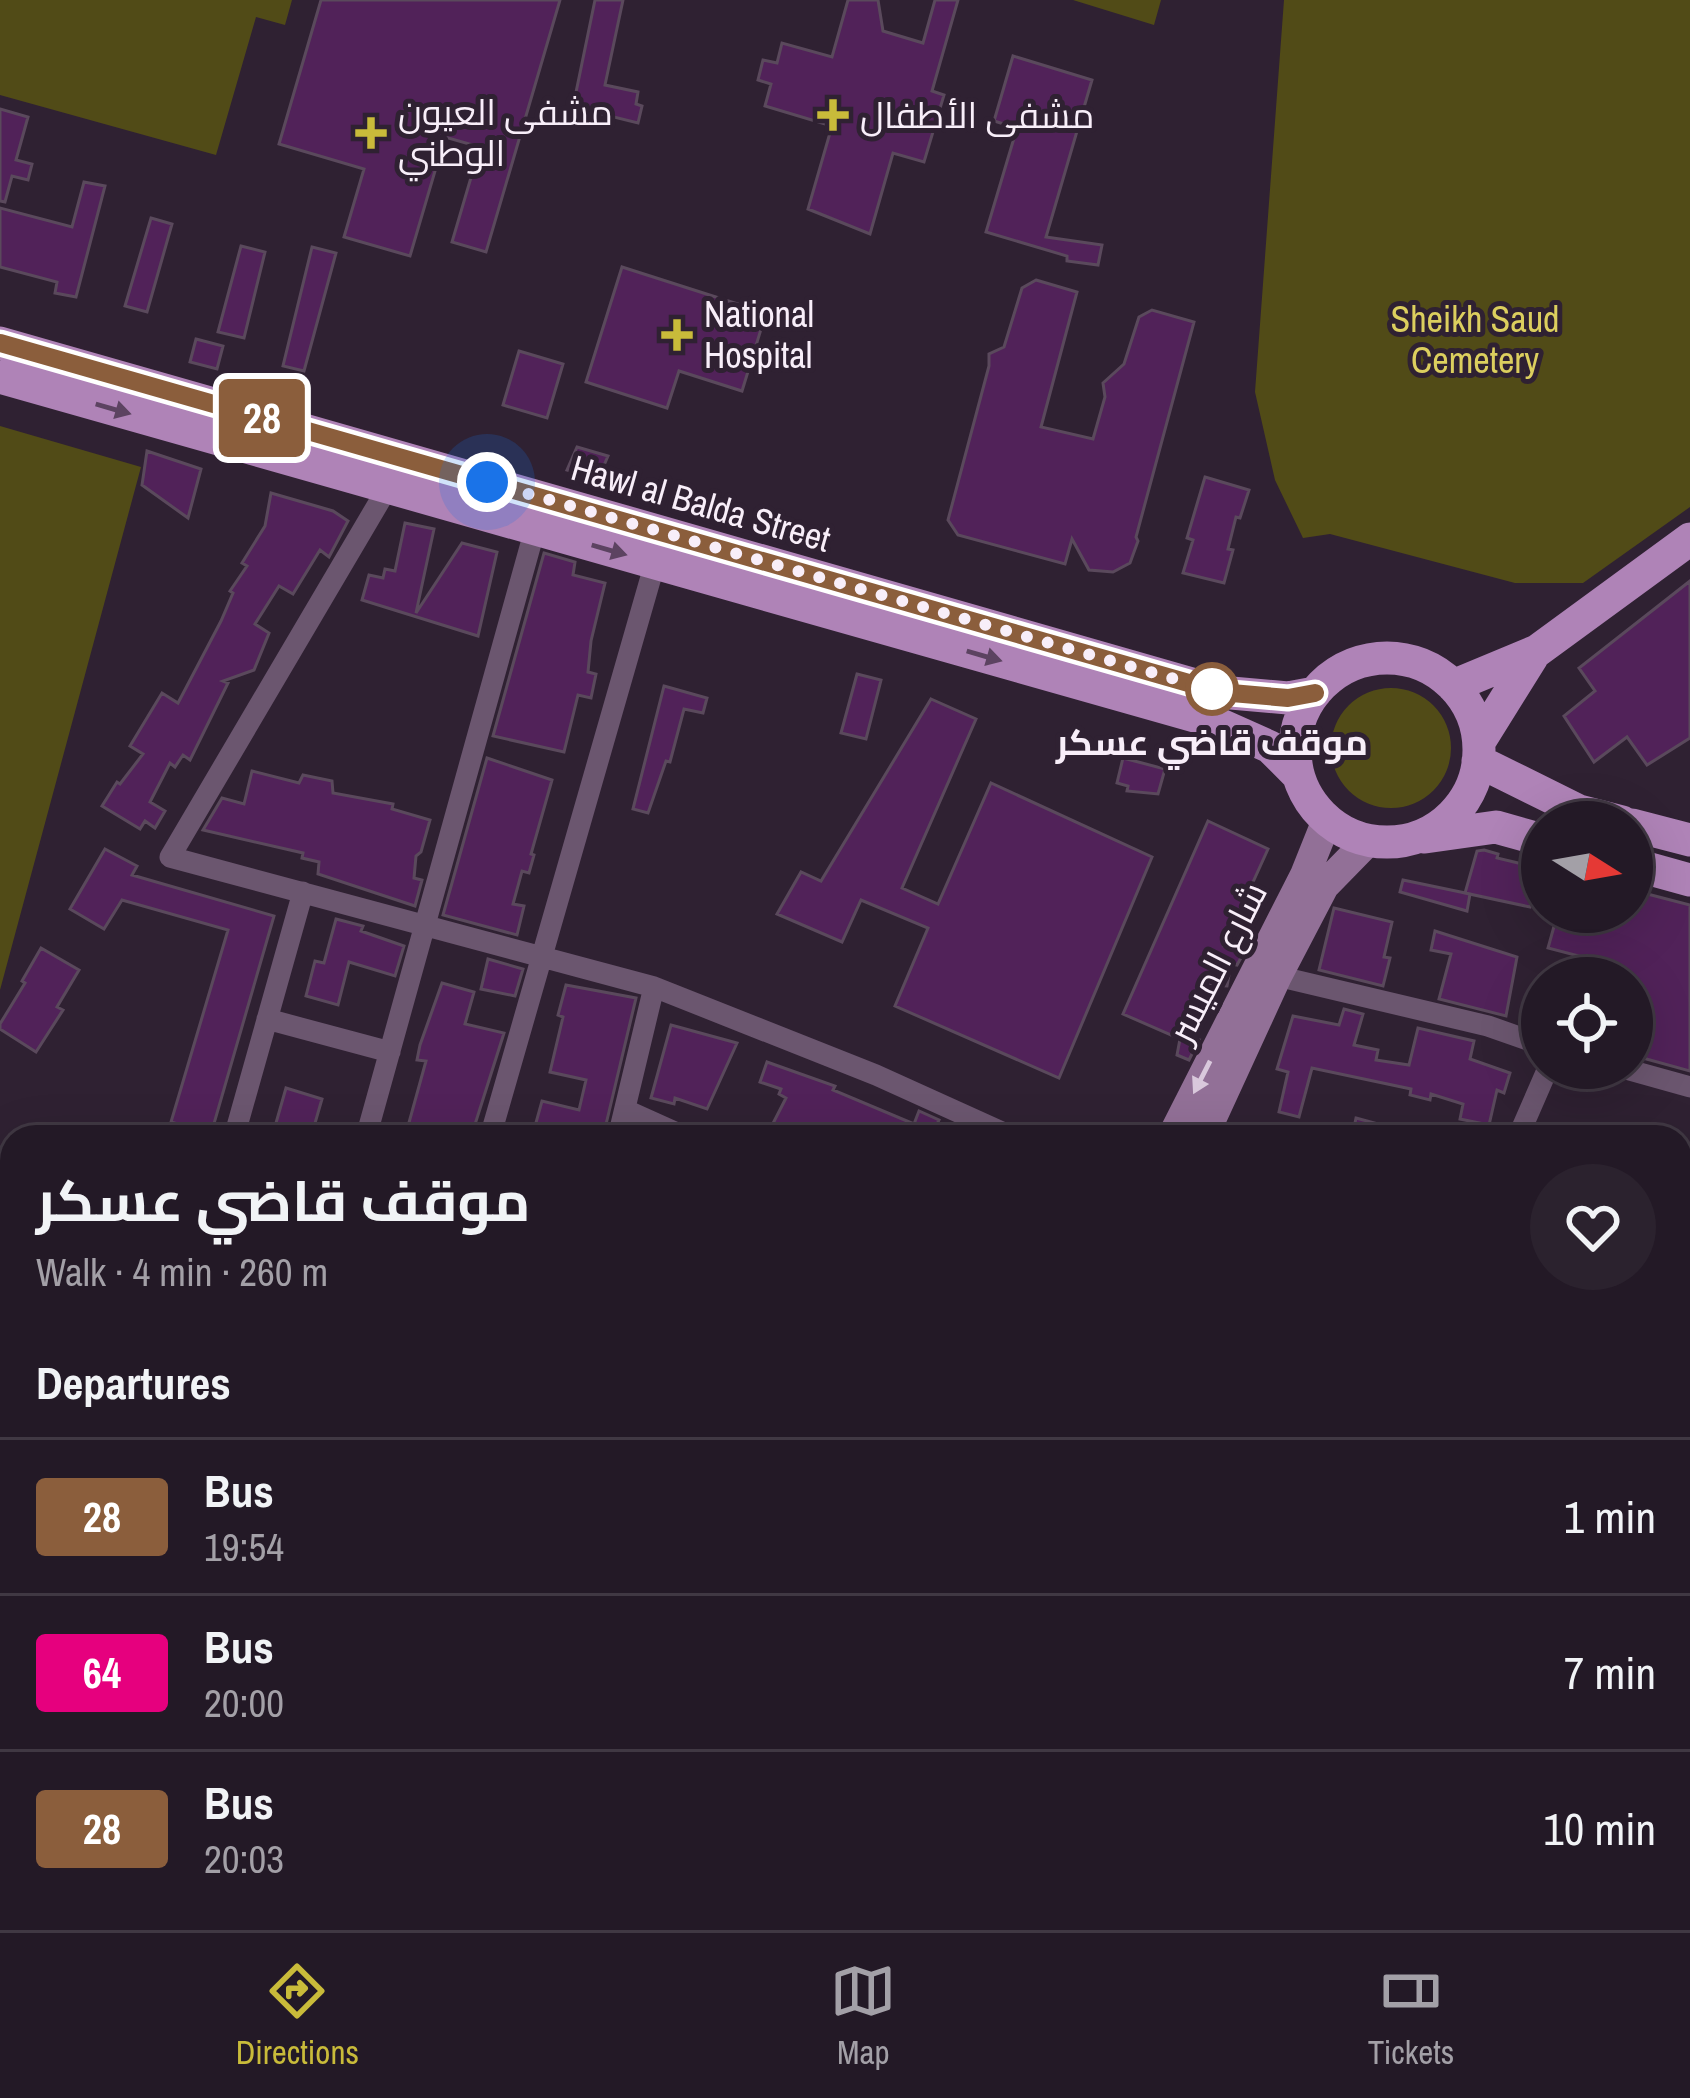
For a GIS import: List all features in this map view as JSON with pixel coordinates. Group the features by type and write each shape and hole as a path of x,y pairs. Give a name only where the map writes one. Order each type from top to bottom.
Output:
{"main road":[{"name":"Hawl al Balda Street","path":"0,343 1220,692 1288,698 1315,693"},
{"name":"Hawl al Balda Street","path":"0,377 1212,721 1270,747 1298,775"},
{"path":"1453,686 1537,651 1690,539"},
{"path":"1417,838 1440,826 1459,808 1472,786 1479,751 1537,651"},
{"path":"1521,834 1496,827 1401,842 1368,841 1327,820 1298,775 1295,747 1300,718 1315,693 1338,672 1367,660 1398,658 1428,667 1453,686 1474,721 1479,751 1562,801"},
{"name":"شارع الميسر","path":"1178,1125 1305,875 1327,820"},
{"path":"1653,830 1690,840"},
{"path":"1208,1125 1276,976 1324,886 1368,841"},
{"path":"1653,870 1690,880"}],"street":[{"path":"388,487 170,857 654,987 856,1067 985,1125"},
{"path":"369,1125 535,529"},
{"path":"493,1125 655,563"},
{"path":"237,1125 303,892"},
{"path":"1276,976 1521,1038"},
{"path":"622,1125 654,987"},
{"path":"267,1019 389,1052"},
{"path":"1653,1077 1690,1087"},
{"path":"1523,1125 1539,1089"},
{"path":"626,1110 659,1125"}],"green space":[{"path":"0,0 292,0 285,25 256,17 216,155 0,95"},
{"path":"1073,0 1161,0 1154,25"},
{"name":"Sheikh Saud Cemetery","path":"1284,0 1690,0 1690,507 1583,583 1515,583 1330,534 1303,538 1275,480 1255,392"},
{"path":"0,426 141,467 0,990"},
{"path":"1391,688 1414,692 1434,705 1447,725 1451,748 1447,771 1434,791 1414,804 1391,808 1368,804 1348,791 1335,771 1331,748 1335,725 1348,705 1368,692"}],"building":[{"name":"مشفى العيون الوطني","path":"321,0 560,0 486,252 452,242 480,147 445,137 410,256 344,237 364,169 279,144"},
{"path":"595,0 623,0 605,85 638,92 636,104 642,106 638,123 573,107"},
{"name":"مشفى الأطفال","path":"848,0 878,0 883,31 923,43 935,0 958,0 932,91 944,95 924,162 893,153 870,234 808,209 832,126 765,106 771,84 758,80 763,60 777,63 782,43 832,57"},
{"path":"1013,56 1092,80 1046,237 1102,245 1098,265 1067,261 1067,256 986,232 1017,128 994,121"},
{"path":"0,109 28,117 16,160 32,164 28,180 12,176 5,202 0,201"},
{"path":"84,182 105,186 76,297 55,293 57,282 0,267 0,208 72,227"},
{"path":"151,218 172,224 147,312 125,306"},
{"path":"241,246 265,252 244,338 218,332"},
{"path":"312,247 336,253 304,371 283,366"},
{"path":"622,267 766,313 742,391 679,371 667,408 586,382"},
{"path":"1036,280 1077,292 1041,427 1093,439 1105,397 1103,383 1124,364 1139,317 1152,310 1194,322 1138,541 1130,563 1113,572 1089,570 1072,539 1065,564 958,535 948,520 989,354 1004,347 1022,288"},
{"path":"196,339 223,346 217,369 190,362"},
{"path":"519,351 563,364 547,418 503,405"},
{"path":"577,447 608,456 598,479 567,470"},
{"path":"147,451 201,469 188,518 142,485"},
{"path":"1205,477 1249,490 1240,518 1236,517 1224,583 1183,573 1193,540 1187,538"},
{"path":"271,493 333,511 348,521 329,557 320,550 293,594 279,586 255,624 269,633 254,670 223,681 228,683 190,760 183,755 175,767 170,763 150,802 165,811 155,828 145,821 140,829 102,806 143,754 130,746 162,693 178,703 221,621 230,591 247,566 242,563 265,526"},
{"path":"405,523 434,529 416,613 462,543 497,552 478,636 362,600 369,575 383,578 385,569 395,571"},
{"path":"544,553 575,562 573,575 605,583 591,641 588,672 596,674 591,698 578,695 564,752 493,736"},
{"path":"1690,581 1690,738 1647,765 1627,737 1594,762 1564,716 1595,691 1579,668"},
{"path":"857,674 881,680 866,739 841,733"},
{"path":"664,686 707,698 703,713 684,709 670,762 666,761 648,813 633,809"},
{"path":"931,699 976,719 902,888 938,904 991,783 1152,857 1059,1078 895,1006 928,928 861,900 842,942 777,914 801,872 821,881"},
{"path":"487,758 552,780 529,873 522,871 513,904 524,906 517,935 443,915"},
{"path":"1123,758 1165,769 1158,794 1127,791 1128,786 1117,783"},
{"path":"252,771 299,783 303,775 332,781 333,793 393,804 392,809 430,820 416,856 414,878 422,880 415,906 318,874 319,862 302,858 303,853 203,830 222,798 244,804"},
{"path":"1208,821 1268,849 1224,946 1243,950 1242,956 1237,965 1231,964 1227,986 1207,985 1182,1038 1199,1040 1189,1060 1177,1055 1180,1039 1123,1014"},
{"path":"105,849 137,866 132,875 274,916 214,1125 171,1122 228,930 122,900 104,929 70,909"},
{"path":"1477,851 1521,864 1521,905 1465,893"},
{"path":"1403,880 1470,894 1467,911 1400,892"},
{"path":"1653,895 1690,905 1690,1071 1653,1061 1653,957 1579,957 1548,948 1552,933 1653,933"},
{"path":"1334,908 1392,922 1383,986 1319,970"},
{"path":"336,919 404,946 395,976 349,962 338,1005 306,996 315,961 324,963"},
{"path":"1435,931 1517,957 1506,1016 1439,999 1451,954 1431,950"},
{"path":"41,948 79,970 57,1007 63,1010 36,1052 0,1029 0,1024"},
{"path":"488,959 523,969 515,996 481,989"},
{"path":"442,983 474,992 465,1024 504,1033 475,1125 408,1125 426,1061 417,1060"},
{"path":"566,985 636,998 606,1125 535,1125 542,1101 579,1110 586,1080 550,1072 563,1017 558,1015"},
{"path":"1344,1009 1363,1014 1354,1045 1378,1050 1376,1060 1409,1065 1418,1028 1474,1041 1470,1059 1510,1073 1504,1093 1497,1090 1489,1125 1460,1119 1463,1104 1431,1094 1430,1100 1410,1095 1411,1089 1312,1068 1299,1117 1279,1112 1288,1072 1277,1069 1293,1016 1339,1025"},
{"path":"671,1025 737,1043 707,1109 675,1098 674,1104 651,1098"},
{"path":"767,1062 835,1086 833,1090 914,1124 919,1111 939,1120 937,1125 772,1125 786,1098 779,1094 781,1089 760,1082"},
{"path":"286,1088 322,1099 314,1125 275,1125"},
{"path":"1356,1118 1382,1125 1355,1125"}],"bus line":[{"name":"28","path":"0,343 1220,692 1288,698 1315,693"}],"place":[{"name":"مشفى الأطفال","path":"833,115"},
{"name":"مشفى العيون الوطني","path":"371,133"},
{"name":"National Hospital","path":"677,335"},
{"name":"موقف قاضي عسكر","path":"1212,689"}],"route":[{"path":"487,482 1220,692 1212,689"}]}
